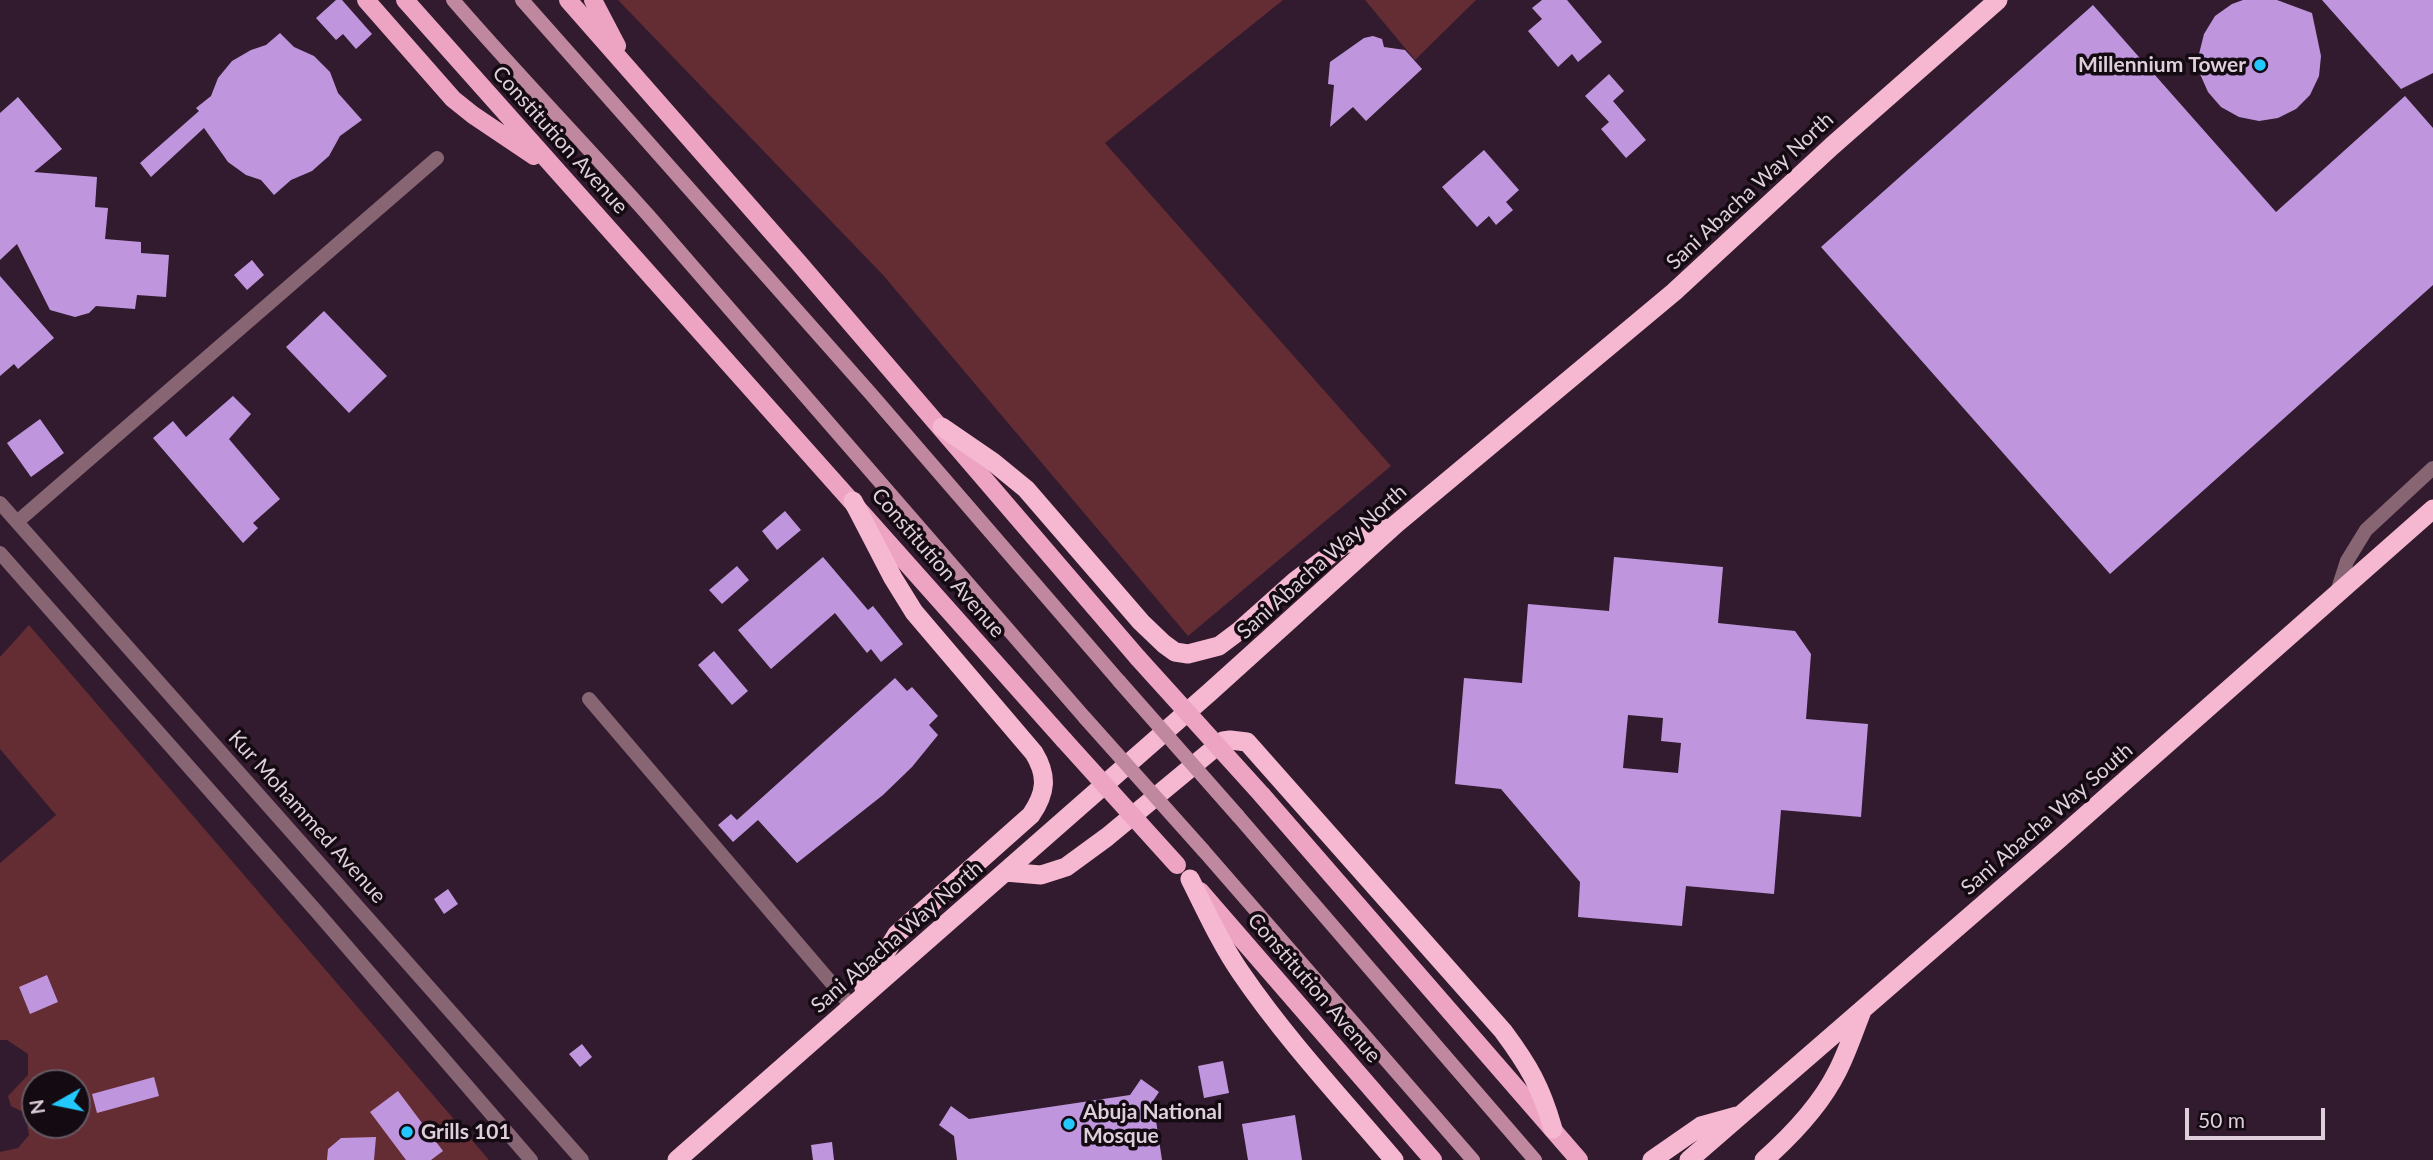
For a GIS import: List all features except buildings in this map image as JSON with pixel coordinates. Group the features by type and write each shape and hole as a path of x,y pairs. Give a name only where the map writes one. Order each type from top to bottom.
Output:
{"highway":[{"name":"Sani Abacha Way North","path":"677,1160 1396,524 1674,292 1832,146 1998,0"},
{"path":"942,427 993,462 1026,489 1140,622 1175,652 1202,652 1228,640 1295,581 1343,545 1396,524"},
{"path":"852,1007 897,934 1031,815 1041,800 1045,784 1042,767 1034,753 914,612 853,501"},
{"name":"Sani Abacha Way South","path":"1689,1160 2049,848 2433,509"},
{"path":"1005,872 1041,875 1066,867 1107,837 1223,741 1247,742 1503,1031 1525,1060 1542,1093 1557,1134"},
{"path":"1184,872 1240,972 1268,1011 1394,1160"},
{"path":"1764,1160 1812,1111 1837,1073 1863,1008"},
{"path":"1653,1160 1701,1126 1741,1115"}],"main road":[{"path":"366,0 453,99 563,177"},
{"name":"Constitution Avenue","path":"405,0 1184,872 1433,1160"},
{"name":"Constitution Avenue","path":"453,0 502,57 594,154 1473,1160"},
{"path":"522,0 1020,566 1535,1160"},
{"path":"568,0 942,427 1138,658 1262,795 1579,1160"},
{"path":"593,0 631,71"}],"street":[{"path":"17,522 437,158"},
{"path":"2336,595 2347,561 2366,530 2433,468"},
{"name":"Kur Mohammed Avenue","path":"0,503 582,1160"},
{"path":"0,553 317,912 531,1160"},
{"path":"589,699 852,1007"}],"shaded area":[{"path":"618,0 1283,0 1105,143 1391,466 1188,636 883,275"},
{"path":"1365,0 1476,0 1415,60"},
{"path":"29,625 489,1160 0,1160 0,1152 18,1148 26,1139 91,1139 91,1069 28,1069 28,1054 7,1040 0,1040 0,863 56,815 0,749 0,657"},
{"path":"21,1082 21,1111 11,1106 8,1096"}],"place":[{"name":"Millennium Tower","path":"2260,65"},
{"name":"Abuja National Mosque","path":"1069,1124"},
{"name":"Grills 101","path":"407,1132"}]}
